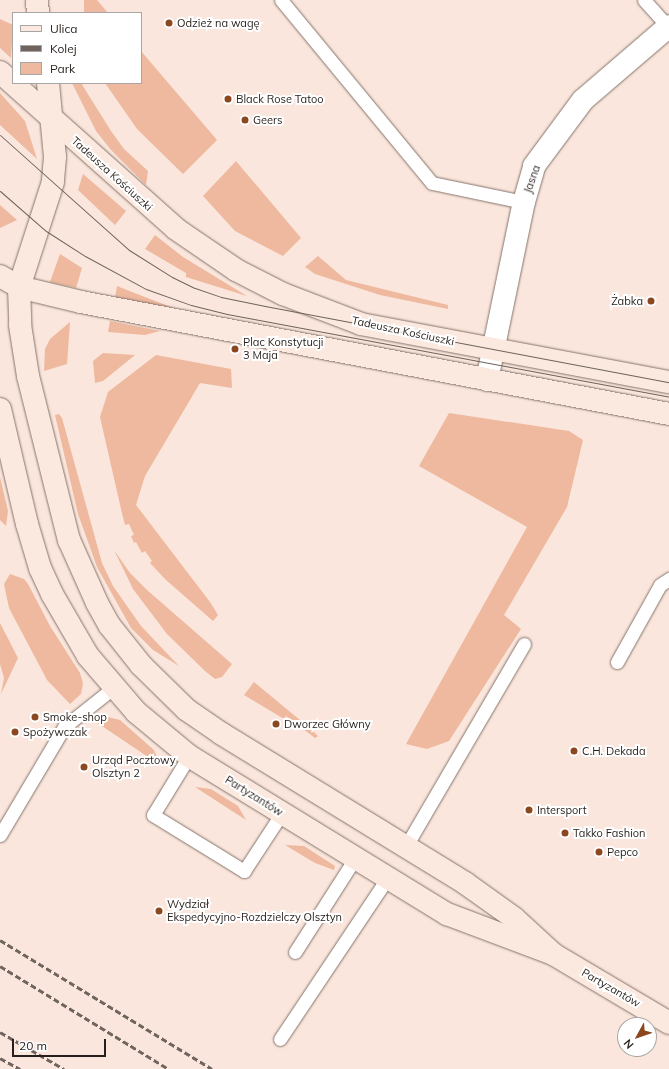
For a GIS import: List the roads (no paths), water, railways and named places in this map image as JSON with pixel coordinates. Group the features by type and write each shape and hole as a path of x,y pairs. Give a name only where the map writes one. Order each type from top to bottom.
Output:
{"street":[{"path":"37,0 38,12"},
{"name":"Jasna","path":"487,380 524,202 534,166 575,111 668,27"},
{"path":"0,72 12,83"},
{"path":"13,84 53,121"},
{"path":"19,287 53,182 56,158 48,84"},
{"name":"Tadeusza Kościuszki","path":"53,121 157,214 236,270 283,294 361,324 669,382"},
{"path":"0,276 19,287 81,302 669,414"},
{"name":"Partyzantów","path":"19,287 20,325 28,376 69,540 85,581 110,626 141,665 171,697 215,730 465,883 514,918 552,954"},
{"name":"Partyzantów","path":"0,409 40,568 64,618 88,656 113,688 146,721 189,756 447,914 552,954 669,1022"}],"lane":[{"path":"280,0 432,183 524,202"},
{"name":"Jasna","path":"644,0 668,27"},
{"path":"617,662 660,585 669,578"},
{"path":"406,846 524,644"},
{"path":"0,835 64,727 113,688"},
{"path":"189,756 153,815 244,871 282,813"},
{"path":"295,952 355,858"},
{"path":"280,1039 388,877"}],"tram line":[{"path":"0,135 129,250 172,277 195,288 221,297 265,306 669,382"},
{"path":"0,191 46,231 85,256 146,289 191,305 227,314 669,397"}],"railway":[{"path":"0,940 212,1069"},
{"path":"0,966 169,1069"},
{"path":"0,1032 64,1069"},
{"path":"0,1058 20,1069"}],"place":[{"name":"Odzież na wagę","path":"169,23"},
{"name":"Black Rose Tatoo","path":"228,99"},
{"name":"Geers","path":"245,120"},
{"name":"Żabka","path":"651,301"},
{"name":"Plac Konstytucji 3 Maja","path":"235,349"},
{"name":"Smoke-shop","path":"35,717"},
{"name":"Dworzec Główny","path":"276,724"},
{"name":"Spożywczak","path":"15,732"},
{"name":"C.H. Dekada","path":"574,751"},
{"name":"Urząd Pocztowy Olsztyn 2","path":"84,767"},
{"name":"Intersport","path":"529,810"},
{"name":"Takko Fashion","path":"565,833"},
{"name":"Pepco","path":"599,852"},
{"name":"Wydział Ekspedycyjno-Rozdzielczy Olsztyn","path":"159,911"}]}
